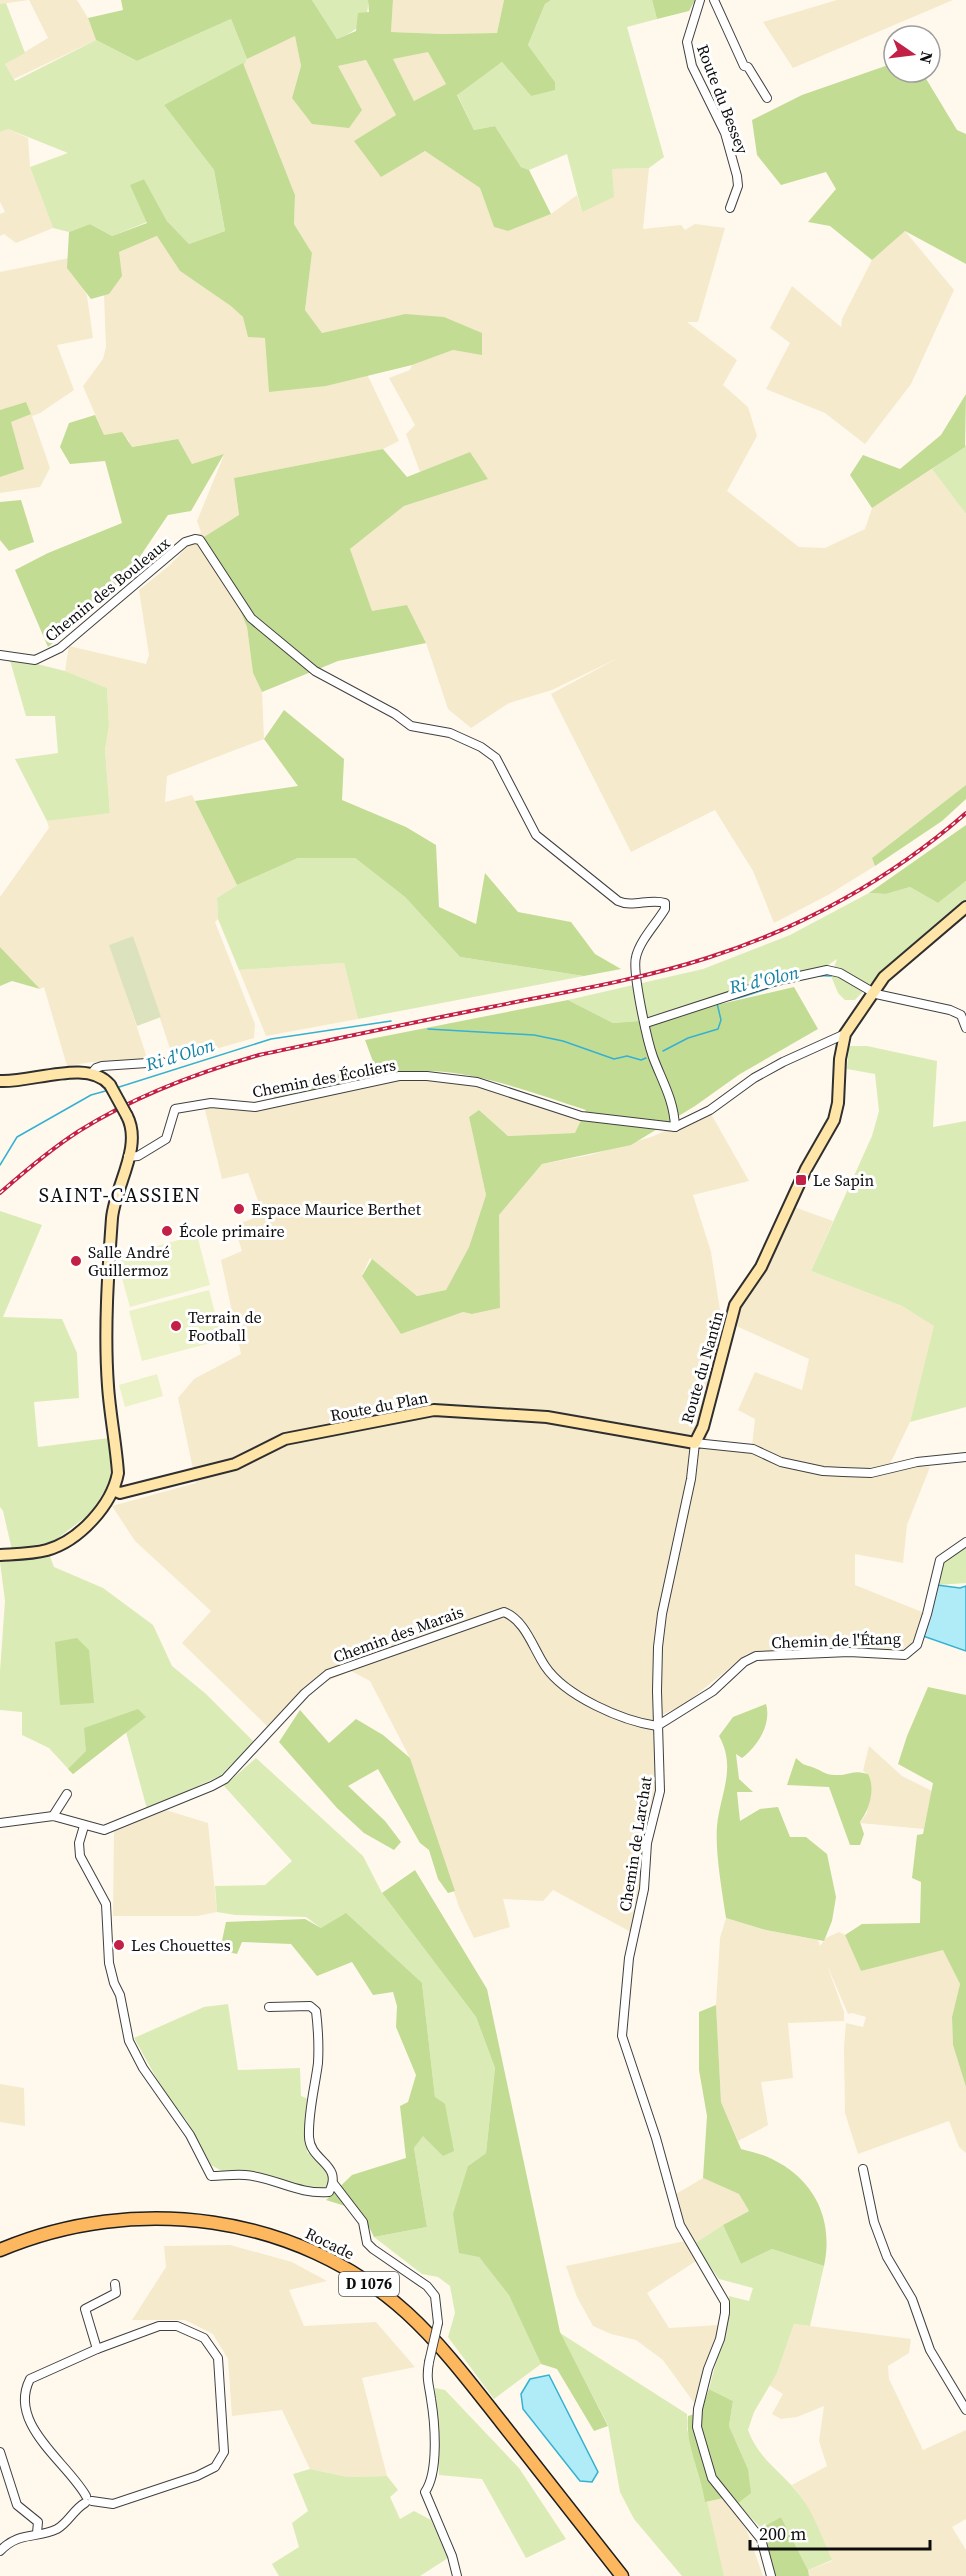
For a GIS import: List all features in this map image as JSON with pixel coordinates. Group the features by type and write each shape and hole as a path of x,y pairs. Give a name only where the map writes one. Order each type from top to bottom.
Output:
{"main road":[{"name":"Rocade","path":"0,2250 69,2227 148,2217 191,2219 236,2226 281,2239 323,2256 388,2298 436,2343 622,2576"}],"street":[{"name":"Route du Bessey","path":"700,0 687,42 692,66 724,133 737,176 738,186 730,208"},
{"name":"Route du Bessey","path":"714,0 744,66 748,67 767,98"},
{"name":"Chemin des Bouleaux","path":"0,655 35,660 60,648 185,542 200,540 251,618 315,671 395,714 411,726 450,733 482,747 499,762 536,834 544,841 618,901 626,904 657,900 664,903 664,909 636,957 639,995 646,1023"},
{"name":"Route du Nantin","path":"695,1443 703,1427 735,1305 761,1267 806,1169 834,1120 838,1103 840,1059 845,1034 884,977 966,907"},
{"path":"845,1034 783,1062 754,1078 710,1110 675,1126 671,1100 652,1055 646,1023 772,982 827,970 840,973 873,992 950,1010 961,1015 966,1028"},
{"path":"92,1073 96,1068 102,1066 162,1062"},
{"path":"0,1081 33,1080 82,1071 92,1073 110,1085 127,1116 133,1138 113,1210 109,1284 108,1388 118,1473 113,1490 89,1521 63,1543 38,1552 0,1556"},
{"name":"Chemin des Écoliers","path":"128,1157 138,1156 166,1139 175,1109 211,1103 255,1107 399,1076 427,1076 477,1082 581,1116 675,1126"},
{"name":"Route du Plan","path":"113,1490 120,1493 235,1464 285,1439 434,1410 547,1417 695,1443"},
{"path":"695,1443 753,1449 782,1462 823,1471 871,1473 917,1462 966,1457"},
{"name":"Chemin de Larchat","path":"695,1443 691,1479 662,1614 658,1647 657,1726 660,1791 647,1843 644,1889 629,1958 622,2036 656,2138 680,2225 725,2302 720,2339 708,2369 698,2409 698,2432 712,2478 761,2539 771,2576"},
{"name":"Chemin de l'Étang","path":"657,1726 713,1691 744,1662 756,1656 849,1652 905,1654 917,1645 940,1560 966,1542"},
{"name":"Chemin des Marais","path":"53,1816 104,1830 117,1827 225,1779 305,1693 328,1674 504,1612 514,1616 546,1668 572,1692 596,1705 646,1725 657,1726"},
{"path":"0,1823 53,1816 68,1794"},
{"path":"84,1826 79,1843 80,1856 106,1905 109,1963 120,1995 129,2041 143,2068 190,2134 211,2176 246,2175 290,2189 317,2193 329,2192 333,2183"},
{"path":"269,2007 310,2006 316,2011 318,2060 309,2138 313,2154 331,2171 333,2183 363,2222 368,2242 373,2249 427,2286 435,2296 438,2323 426,2377 431,2396 434,2432 432,2482 425,2492 452,2556 457,2576"},
{"path":"863,2169 874,2222 887,2257 912,2299 930,2350 966,2410"},
{"path":"96,2349 85,2309 116,2293 115,2284"},
{"path":"159,2326 177,2326 204,2338 218,2358 224,2452 215,2467 186,2480 113,2504 88,2500 43,2444 24,2409 25,2390 30,2379 96,2349 159,2326"},
{"path":"0,2452 17,2505 38,2522 37,2534"},
{"path":"0,2552 9,2542 57,2529 88,2500"}],"shaded area":[{"path":"0,0 29,0 0,4"},
{"path":"29,0 77,0 88,18 96,40 14,79 5,64 48,38"},
{"path":"393,0 504,0 497,33 443,34 391,32"},
{"path":"837,0 953,0 897,24 882,24 882,30 793,68 763,22"},
{"path":"295,36 301,66 292,98 362,110 338,66 366,60 396,115 355,141 381,176 425,151 480,188 494,227 508,231 551,214 577,195 582,212 611,169 649,168 643,229 681,225 685,230 695,224 725,228 698,322 687,322 737,360 723,385 748,407 757,436 727,491 799,547 825,548 865,529 872,508 932,469 966,514 966,785 872,858 875,866 828,895 774,923 753,871 715,810 631,852 551,694 618,658 552,690 509,703 471,728 448,709 426,643 407,605 368,613 350,549 404,506 488,479 470,452 420,472 406,434 415,425 389,378 410,370 412,365 453,350 481,354 405,314 322,333 305,310 312,253 294,224 295,195 243,63"},
{"path":"428,51 446,84 414,101 393,59"},
{"path":"8,129 28,138 30,167 53,228 16,243 4,234 0,236 0,214 5,212 0,202 0,132"},
{"path":"905,231 954,290 911,384 865,444 825,413 766,389 790,343 770,328 792,286 841,327 842,319 872,260"},
{"path":"158,236 180,271 232,306 265,338 326,386 367,374 399,441 383,449 234,478 239,516 226,576 247,627 253,673 262,692 264,739 167,776 165,802 192,795 237,885 217,898 218,919 215,922 255,1024 254,1038 191,1056 173,1058 133,936 110,945 148,1061 92,1062 67,1066 44,987 40,989 0,947 0,897 49,828 47,821 110,812 105,750 109,726 107,688 65,671 69,646 146,664 149,655 139,590 170,565 201,532 197,521 224,455 192,464 178,439 131,447 128,439 104,435 83,386 103,359 106,347 104,295 109,294 119,252"},
{"path":"69,258 87,296 93,338 57,345 74,390 32,416 50,468 40,487 0,493 0,272"},
{"path":"344,963 358,1019 266,1036 239,970"},
{"path":"437,1079 463,1082 581,1121 576,1133 508,1136 479,1110 469,1117 486,1195 469,1247 446,1290 417,1296 370,1258 362,1275 401,1334 463,1312 472,1314 500,1308 499,1215 542,1164 590,1155 651,1137 710,1112 749,1181 693,1195 711,1252 720,1310 729,1313 700,1425 709,1441 752,1446 755,1419 738,1410 755,1372 802,1390 809,1359 734,1325 743,1302 794,1207 833,1221 811,1271 902,1306 935,1326 910,1422 890,1464 930,1467 907,1525 903,1563 855,1554 855,1585 927,1614 915,1642 898,1652 850,1649 747,1654 686,1703 660,1716 653,1736 660,1781 642,1886 631,1932 553,1890 543,1901 503,1899 510,1927 474,1938 459,1907 410,1758 370,1681 351,1671 306,1690 268,1727 182,1643 211,1611 135,1541 112,1506 196,1483 178,1398 194,1379 241,1354 221,1260 242,1251 234,1226 263,1214 248,1173 222,1179 204,1106 256,1110 397,1081"},
{"path":"869,1746 902,1776 932,1791 924,1829 860,1823 867,1813 868,1774 863,1771"},
{"path":"166,1810 208,1823 217,1912 197,1916 113,1916 114,1831"},
{"path":"726,1918 766,1930 818,1940 820,1946 826,1938 839,1932 845,1935 861,1971 943,1949 960,1984 952,2017 953,2045 966,2087 966,2153 959,2147 949,2121 858,2154 845,2113 844,2047 846,2023 863,2027 866,2017 848,2014 827,1965 844,2012 844,2021 788,2023 793,2078 761,2082 768,2125 738,2141 721,2102 716,2005 720,1938"},
{"path":"0,2084 24,2088 25,2126 0,2122"},
{"path":"703,2178 739,2194 749,2211 694,2244 680,2225 671,2195"},
{"path":"685,2241 696,2261 647,2293 669,2328 719,2325 715,2345 695,2404 663,2360 636,2340 611,2334 593,2326 577,2297 566,2266"},
{"path":"230,2245 292,2262 327,2281 289,2290 304,2326 376,2322 415,2367 362,2378 387,2476 348,2477 310,2469 282,2410 232,2416 228,2359 213,2334 185,2320 132,2320 166,2267 164,2246"},
{"path":"794,2324 911,2339 909,2353 888,2366 889,2379 923,2450 966,2430 966,2519 952,2527 966,2550 966,2576 809,2576 808,2570 832,2561 803,2499 792,2485 827,2466 819,2441 824,2406 797,2417 781,2419 772,2414 783,2394 769,2385 777,2373"},
{"path":"724,2498 747,2531 763,2576 724,2576 705,2502"}],"green space":[{"path":"121,0 312,0 337,39 356,31 358,13 369,12 368,0 393,0 391,32 443,34 497,33 504,0 551,0 545,4 528,45 555,82 555,90 531,96 502,62 457,95 474,130 495,126 521,167 529,170 551,214 508,231 494,227 480,188 425,151 381,177 354,141 396,115 366,60 338,66 362,110 349,128 312,124 292,98 301,66 295,36 247,59 231,19 137,61 96,40 88,18 123,10","holes":["428,52 446,84 414,101 393,59"]},
{"path":"312,0 368,0 368,8 360,25 337,39"},
{"path":"551,0 652,0 657,19 627,27 664,157 649,168 612,169 614,197 582,212 567,154 529,170 521,167 495,126 474,130 457,94 502,62 531,96 555,82 528,45 545,4"},
{"path":"652,0 695,0 689,11 657,19"},
{"path":"6,3 25,53 5,64 15,81 96,40 137,61 231,19 247,59 244,65 164,105 214,170 225,231 189,244 167,221 144,179 131,185 147,222 112,236 90,224 69,232 53,228 30,167 68,153 8,129 0,132 0,4"},
{"path":"243,63 295,195 294,224 312,253 305,310 322,333 405,314 444,317 482,333 482,355 453,350 412,365 326,386 269,392 265,338 248,337 243,317 231,306 180,271 157,236 119,252 122,276 109,294 91,299 67,268 69,232 90,224 112,236 147,223 130,185 144,179 167,221 189,244 225,231 214,170 164,105"},
{"path":"882,67 882,84 929,84 957,130 966,134 966,264 905,231 872,260 830,226 808,222 836,189 826,172 781,185 757,155 752,120 802,95"},
{"path":"966,394 965,447 872,508 850,475 863,455 900,469 941,435"},
{"path":"26,402 31,414 11,422 24,469 0,477 0,410"},
{"path":"95,415 104,435 122,432 132,447 178,439 192,464 224,454 191,511 168,515 141,555 145,566 48,647 15,570 48,553 122,523 105,461 70,464 60,447 69,423"},
{"path":"966,445 966,514 932,469"},
{"path":"383,449 407,477 470,452 488,479 404,506 350,549 372,611 407,605 426,643 338,661 262,692 253,673 247,627 226,576 204,537 239,515 234,478"},
{"path":"21,500 34,542 9,551 0,540 0,502"},
{"path":"9,657 65,671 107,688 109,726 105,750 110,813 47,821 15,759 58,753 55,716 26,716"},
{"path":"284,710 344,759 342,800 406,827 436,845 439,907 476,924 485,873 518,912 571,922 595,954 621,969 584,976 460,957 405,897 355,858 298,858 237,885 195,801 298,786 264,739"},
{"path":"966,785 966,799 942,821 875,866 872,858"},
{"path":"966,825 966,881 938,903 910,887 886,894 869,893"},
{"path":"298,858 355,858 405,897 460,957 584,976 358,1019 344,963 239,970 218,919 217,898 237,885"},
{"path":"966,881 966,901 889,964 855,1000 845,1000 838,993 831,976 837,959 828,965 784,975 667,1012 651,1020 613,1023 568,1000 703,969 790,935 869,893 886,894 910,887 938,903"},
{"path":"133,936 161,1017 137,1026 109,945"},
{"path":"0,947 40,989 12,981 0,986"},
{"path":"794,987 818,1029 740,1074 695,1106 631,1145 542,1164 499,1215 500,1308 472,1314 463,1312 401,1334 362,1276 372,1259 417,1296 446,1290 469,1247 486,1195 469,1117 479,1110 508,1136 575,1133 586,1110 489,1080 430,1071 373,1077 276,1100 268,1088 375,1067 365,1040 568,1000 613,1023 651,1020"},
{"path":"849,1046 867,1046 937,1061 933,1127 966,1121 966,1407 910,1422 934,1326 902,1306 811,1271 872,1136 879,1111 875,1074 847,1069"},
{"path":"0,1211 42,1225 3,1317 62,1319 77,1353 79,1398 34,1402 38,1447 109,1438 111,1480 91,1513 54,1541 12,1550 3,1511 0,1507"},
{"name":"Terrain de Football","path":"197,1235 210,1285 130,1307 116,1257"},
{"name":"Terrain de Football","path":"209,1290 222,1340 142,1361 129,1311"},
{"path":"157,1374 163,1396 125,1407 119,1385"},
{"path":"966,1545 966,1583 937,1585 942,1563"},
{"path":"49,1554 54,1567 103,1588 153,1625 172,1666 206,1694 254,1742 220,1776 147,1809 126,1732 73,1774 49,1748 22,1735 22,1712 0,1710 5,1601 0,1562"},
{"path":"77,1638 89,1650 94,1703 60,1705 55,1642"},
{"path":"928,1687 966,1695 966,2087 953,2045 952,2017 960,1984 943,1950 861,1971 845,1935 862,1924 920,1923 921,1882 912,1878 917,1835 923,1834 933,1783 898,1764"},
{"path":"766,1704 767,1719 758,1741 742,1758 736,1754 739,1779 753,1792 737,1792 740,1821 760,1809 778,1807 790,1837 806,1837 827,1854 836,1897 832,1921 824,1941 766,1930 726,1918 719,1872 717,1826 726,1781 727,1759 719,1736 733,1717"},
{"path":"138,1709 146,1717 73,1774 68,1769 86,1751 84,1728"},
{"path":"300,1710 329,1743 356,1719 383,1735 410,1758 455,1891 448,1893 438,1879 429,1850 420,1843 378,1769 348,1786 385,1821 401,1842 394,1850 364,1833 337,1808 279,1742"},
{"path":"256,1758 363,1856 382,1893 476,2017 495,2068 486,2153 468,2166 479,2257 510,2295 541,2364 494,2399 448,2337 455,2313 450,2286 438,2277 422,2274 374,2237 427,2227 414,2148 423,2135 431,2143 435,2097 422,1983 321,1928 306,1917 235,1915 217,1912 215,1886 265,1885 292,1861 224,1786"},
{"path":"796,1758 828,1774 858,1772 868,1774 871,1793 869,1805 860,1822 864,1834 860,1845 850,1845 829,1787 787,1785"},
{"path":"415,1870 487,1989 560,2332 608,2426 594,2431 557,2369 541,2364 509,2295 479,2257 459,2253 453,2214 468,2166 486,2153 495,2068 476,2017 382,1893"},
{"path":"346,1913 422,1983 435,2097 445,2104 454,2151 443,2156 423,2136 414,2148 427,2227 374,2237 361,2211 326,2200 352,2175 406,2158 400,2106 408,2102 416,2075 396,2027 397,2006 393,1992 373,1995 352,1962 317,1976 291,1944 242,1942 237,1954 220,1950 226,1922 305,1919 321,1928"},
{"path":"228,2004 238,2070 300,2068 301,2096 308,2099 307,2152 323,2165 329,2178 330,2184 322,2190 296,2186 268,2176 222,2171 211,2165 187,2121 167,2097 134,2038 204,2007"},
{"path":"716,2005 721,2102 741,2149 761,2154 787,2168 810,2190 818,2203 826,2233 824,2266 772,2249 741,2264 723,2225 749,2211 739,2194 703,2178 707,2116 699,2070 699,2012"},
{"path":"723,2225 741,2264 772,2249 824,2266 810,2326 794,2324 777,2373 754,2412 748,2430 765,2459 802,2498 822,2536 832,2560 808,2570 781,2517 761,2528 737,2504 748,2469 729,2426 733,2401 709,2389 728,2317 729,2296 749,2301 753,2288 719,2279 694,2244"},
{"path":"560,2333 687,2414 687,2429 702,2479 724,2576 682,2576 634,2519 620,2492 608,2425"},
{"path":"435,2388 445,2390 519,2468 566,2539 526,2558 482,2479 439,2475"},
{"path":"709,2389 733,2401 729,2426 748,2469 751,2493 737,2504 724,2498 705,2502 691,2448 688,2416 701,2412"},
{"path":"310,2469 348,2477 387,2476 398,2490 390,2497 400,2519 414,2511 431,2520 448,2558 420,2576 279,2576 272,2564 299,2547 292,2523 308,2511 293,2474"},
{"path":"781,2517 809,2576 771,2576 761,2539 761,2528"}],"water":[{"path":"937,1585 960,1588 966,1586 966,1651 923,1636"},
{"path":"549,2375 598,2472 592,2482 580,2481 523,2409 521,2394 530,2379"}],"waterway":[{"name":"Ri d'Olon","path":"730,1000 793,980 831,976"},
{"name":"Ri d'Olon","path":"663,1051 688,1038 718,1029 721,1020 717,1003"},
{"name":"Ri d'Olon","path":"116,1088 271,1039 391,1021"},
{"name":"Ri d'Olon","path":"428,1029 534,1035 563,1041 614,1059 627,1056 641,1060 646,1058"},
{"name":"Ri d'Olon","path":"0,1165 17,1137 91,1095 109,1090"}],"railway":[{"path":"0,1193 58,1145 100,1118 144,1096 212,1070 259,1055 625,980 680,966 742,946 810,917 844,899 907,859 966,813"}],"place":[{"name":"Le Sapin","path":"801,1180"},
{"name":"Espace Maurice Berthet","path":"239,1209"},
{"name":"École primaire","path":"167,1231"},
{"name":"Salle André Guillermoz","path":"76,1261"},
{"name":"Terrain de Football","path":"176,1326"},
{"name":"Les Chouettes","path":"119,1945"}],"district":[{"name":"SAINT-CASSIEN","path":"120,1195"}]}
